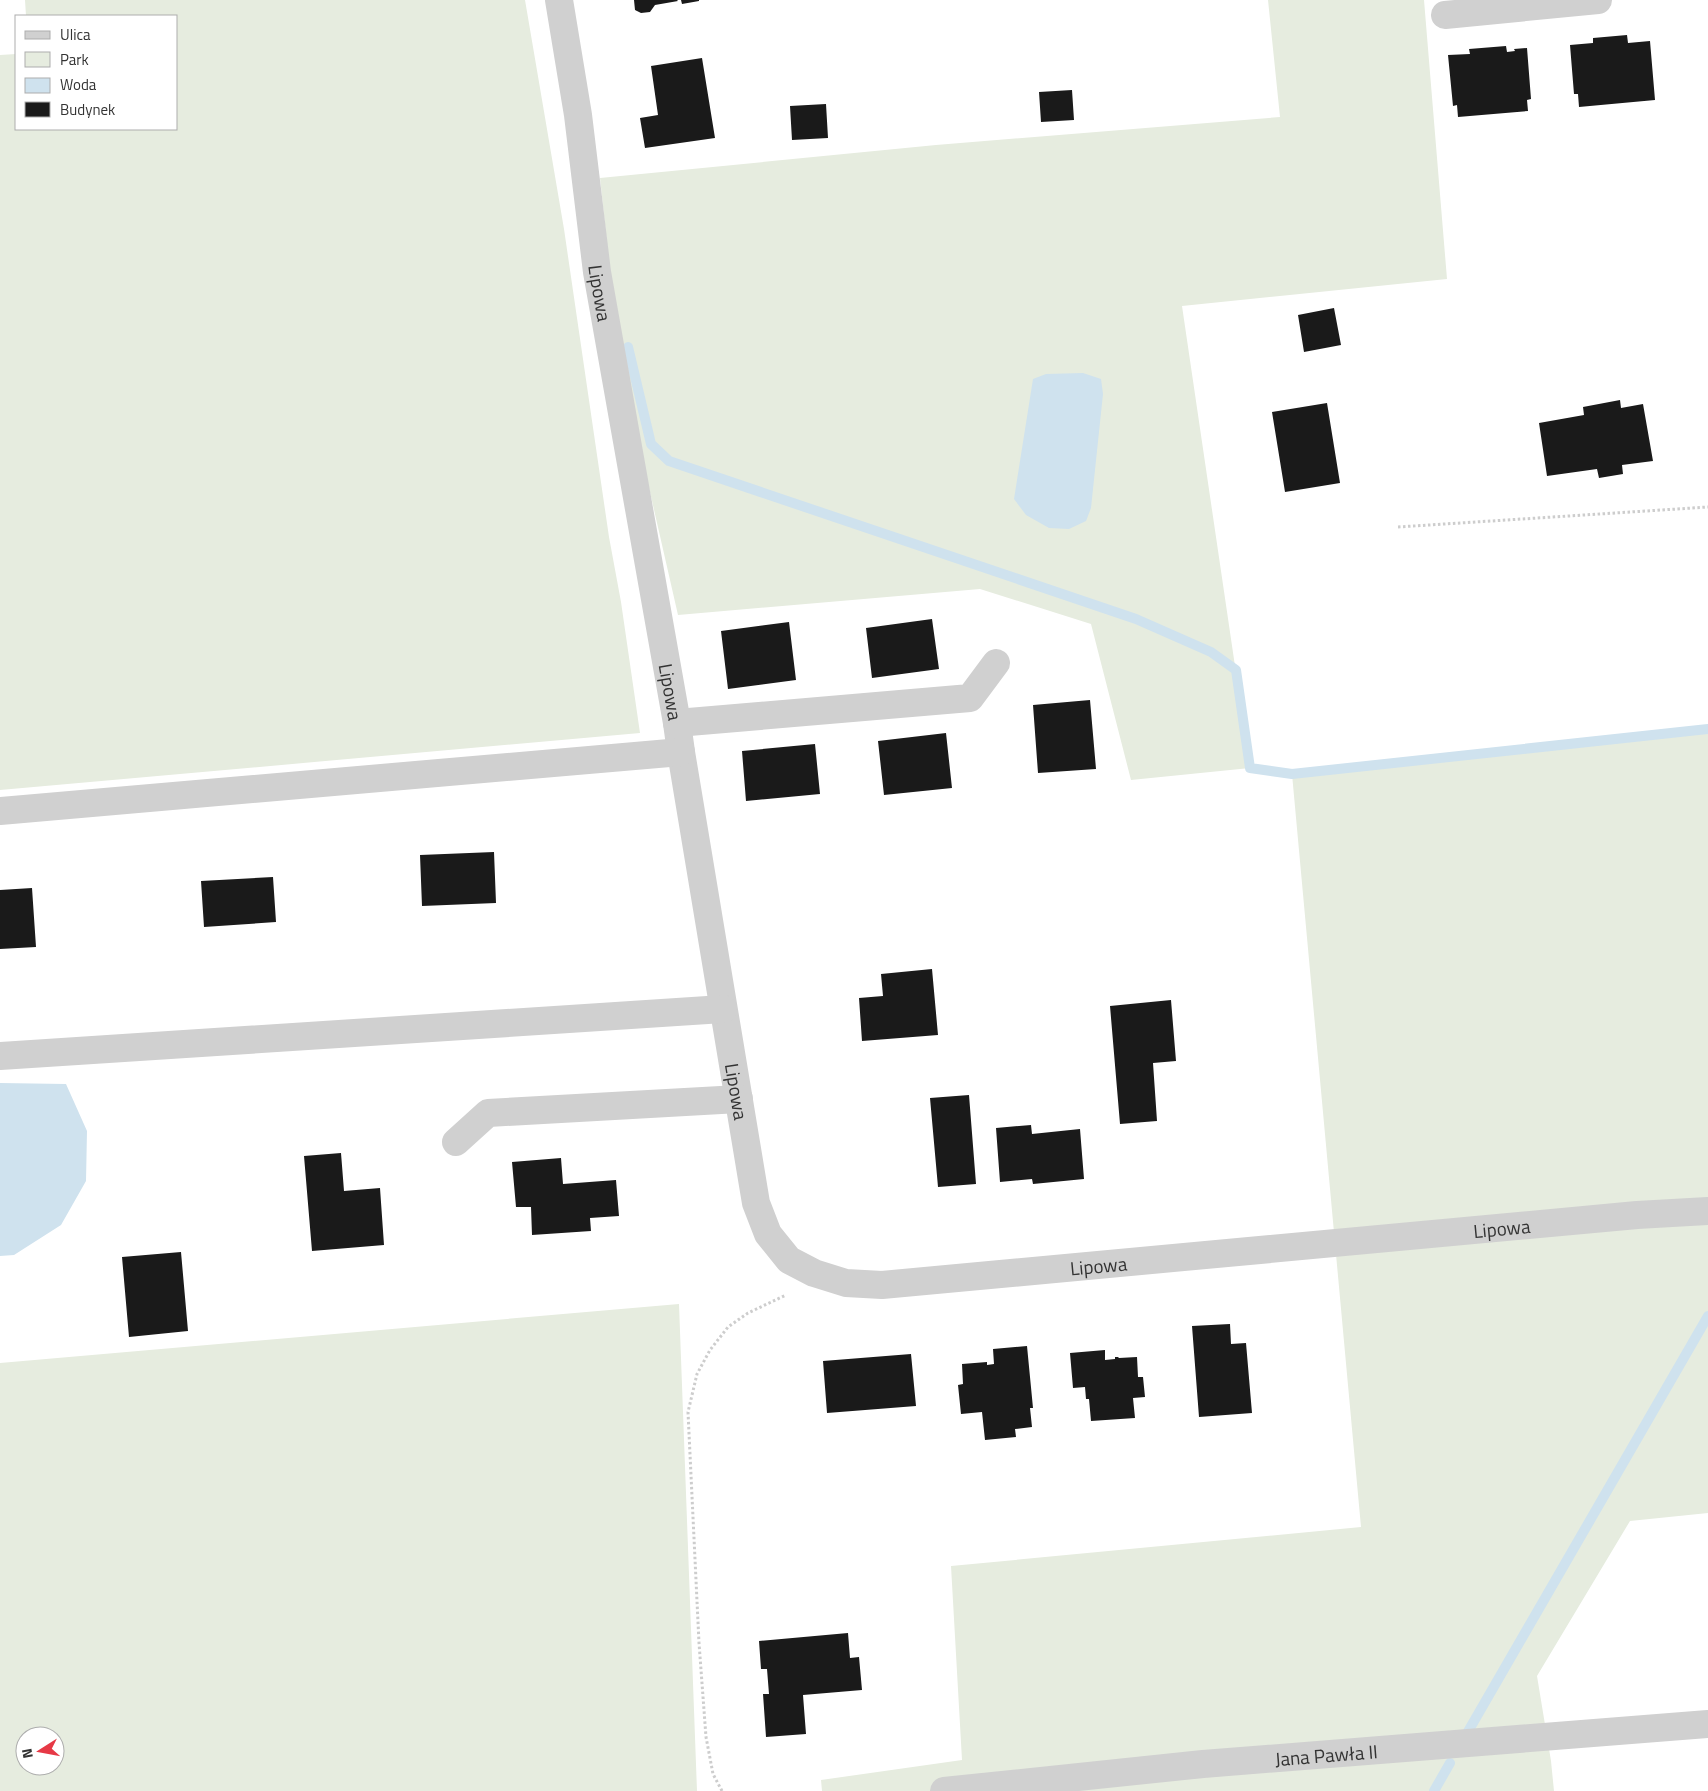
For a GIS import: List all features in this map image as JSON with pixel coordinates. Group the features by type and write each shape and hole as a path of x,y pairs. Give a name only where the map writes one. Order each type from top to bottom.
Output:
{"street":[{"name":"Lipowa","path":"559,0 578,115 597,272 677,723 680,752 756,1203 768,1234 789,1260 814,1273 846,1283 882,1286 1627,1216 1708,1212"},
{"path":"1445,15 1598,0"},
{"path":"677,723 970,698 996,663"},
{"path":"0,811 680,752"},
{"path":"0,1056 724,1009"},
{"path":"456,1142 488,1113 738,1099"},
{"name":"Jana Pawła II","path":"944,1791 1213,1763 1708,1724"}],"path":[{"path":"1398,527 1708,506"},
{"path":"722,1791 713,1774 704,1719 688,1412 697,1374 710,1350 728,1327 748,1313 796,1289 814,1273"}],"green space":[{"path":"25,0 525,0 564,229 640,733 0,790 0,55 15,54 15,130 178,130 178,15 26,15"},
{"path":"1268,0 1424,0 1447,279 1182,306 1250,768 1131,780 1091,624 980,589 678,615 642,457 615,318 600,178 936,145 1280,117"},
{"path":"1708,729 1708,1513 1630,1521 1537,1676 1554,1791 822,1791 821,1780 962,1760 951,1566 1361,1527 1292,774"},
{"path":"679,1304 697,1791 0,1791 0,1363"}],"water":[{"path":"1083,373 1101,379 1103,394 1091,508 1086,521 1069,529 1049,528 1026,515 1014,499 1033,379 1046,374"},
{"path":"0,1083 66,1084 87,1131 86,1181 61,1225 14,1255 0,1256"}],"building":[{"path":"634,0 678,1 655,5 650,12 641,13 635,10"},
{"path":"681,0 699,0 699,1 682,4"},
{"path":"1627,35 1628,43 1650,41 1655,100 1579,107 1578,94 1574,94 1570,45 1593,43 1593,38"},
{"path":"1506,46 1507,52 1515,51 1514,49 1527,48 1531,99 1527,100 1528,111 1458,117 1457,105 1453,106 1448,55 1470,54 1469,49"},
{"path":"702,58 715,138 645,148 640,118 658,115 651,66"},
{"path":"1072,90 1074,120 1041,122 1039,92"},
{"path":"826,104 828,138 792,140 790,106"},
{"path":"1334,308 1341,345 1304,352 1298,315"},
{"path":"1620,400 1621,408 1643,404 1653,461 1622,465 1623,474 1599,478 1597,469 1547,476 1539,423 1584,415 1583,407"},
{"path":"1327,403 1340,483 1285,492 1272,412"},
{"path":"932,619 939,669 872,678 866,628"},
{"path":"789,622 796,680 728,689 721,631"},
{"path":"1090,700 1096,769 1038,773 1033,705"},
{"path":"946,733 952,788 884,795 878,741"},
{"path":"815,744 820,794 746,801 742,751"},
{"path":"494,852 496,903 422,906 420,855"},
{"path":"273,877 276,922 204,927 201,881"},
{"path":"32,888 36,947 0,949 0,890"},
{"path":"932,969 938,1035 862,1041 859,998 883,996 881,974"},
{"path":"1171,1000 1176,1061 1153,1063 1157,1121 1120,1124 1110,1006"},
{"path":"969,1095 976,1184 938,1187 930,1098"},
{"path":"1031,1125 1032,1134 1080,1129 1084,1179 1033,1184 1032,1179 1000,1182 996,1128"},
{"path":"341,1153 344,1191 380,1188 384,1245 312,1251 304,1156"},
{"path":"561,1158 563,1184 616,1180 619,1216 590,1218 591,1231 532,1235 531,1207 516,1207 512,1162"},
{"path":"181,1252 188,1331 129,1337 122,1257"},
{"path":"1230,1324 1231,1344 1246,1343 1252,1413 1199,1417 1192,1326"},
{"path":"1027,1346 1033,1408 1030,1408 1032,1427 1015,1429 1016,1437 985,1440 982,1412 961,1414 958,1385 963,1384 962,1364 987,1362 987,1365 994,1364 993,1349"},
{"path":"1105,1350 1105,1360 1115,1359 1115,1357 1137,1357 1138,1377 1143,1377 1145,1397 1133,1398 1135,1418 1091,1421 1089,1399 1086,1399 1085,1387 1073,1388 1070,1353"},
{"path":"911,1354 916,1406 827,1413 823,1361"},
{"path":"848,1633 850,1658 859,1657 862,1690 803,1695 806,1734 766,1737 763,1694 769,1694 767,1669 761,1669 759,1641"}],"waterway":[{"path":"628,347 651,444 669,461 1136,619 1211,652 1236,670 1250,768 1292,774 1708,729"},
{"path":"1466,1735 1708,1316"},
{"path":"1434,1791 1450,1763"}]}
